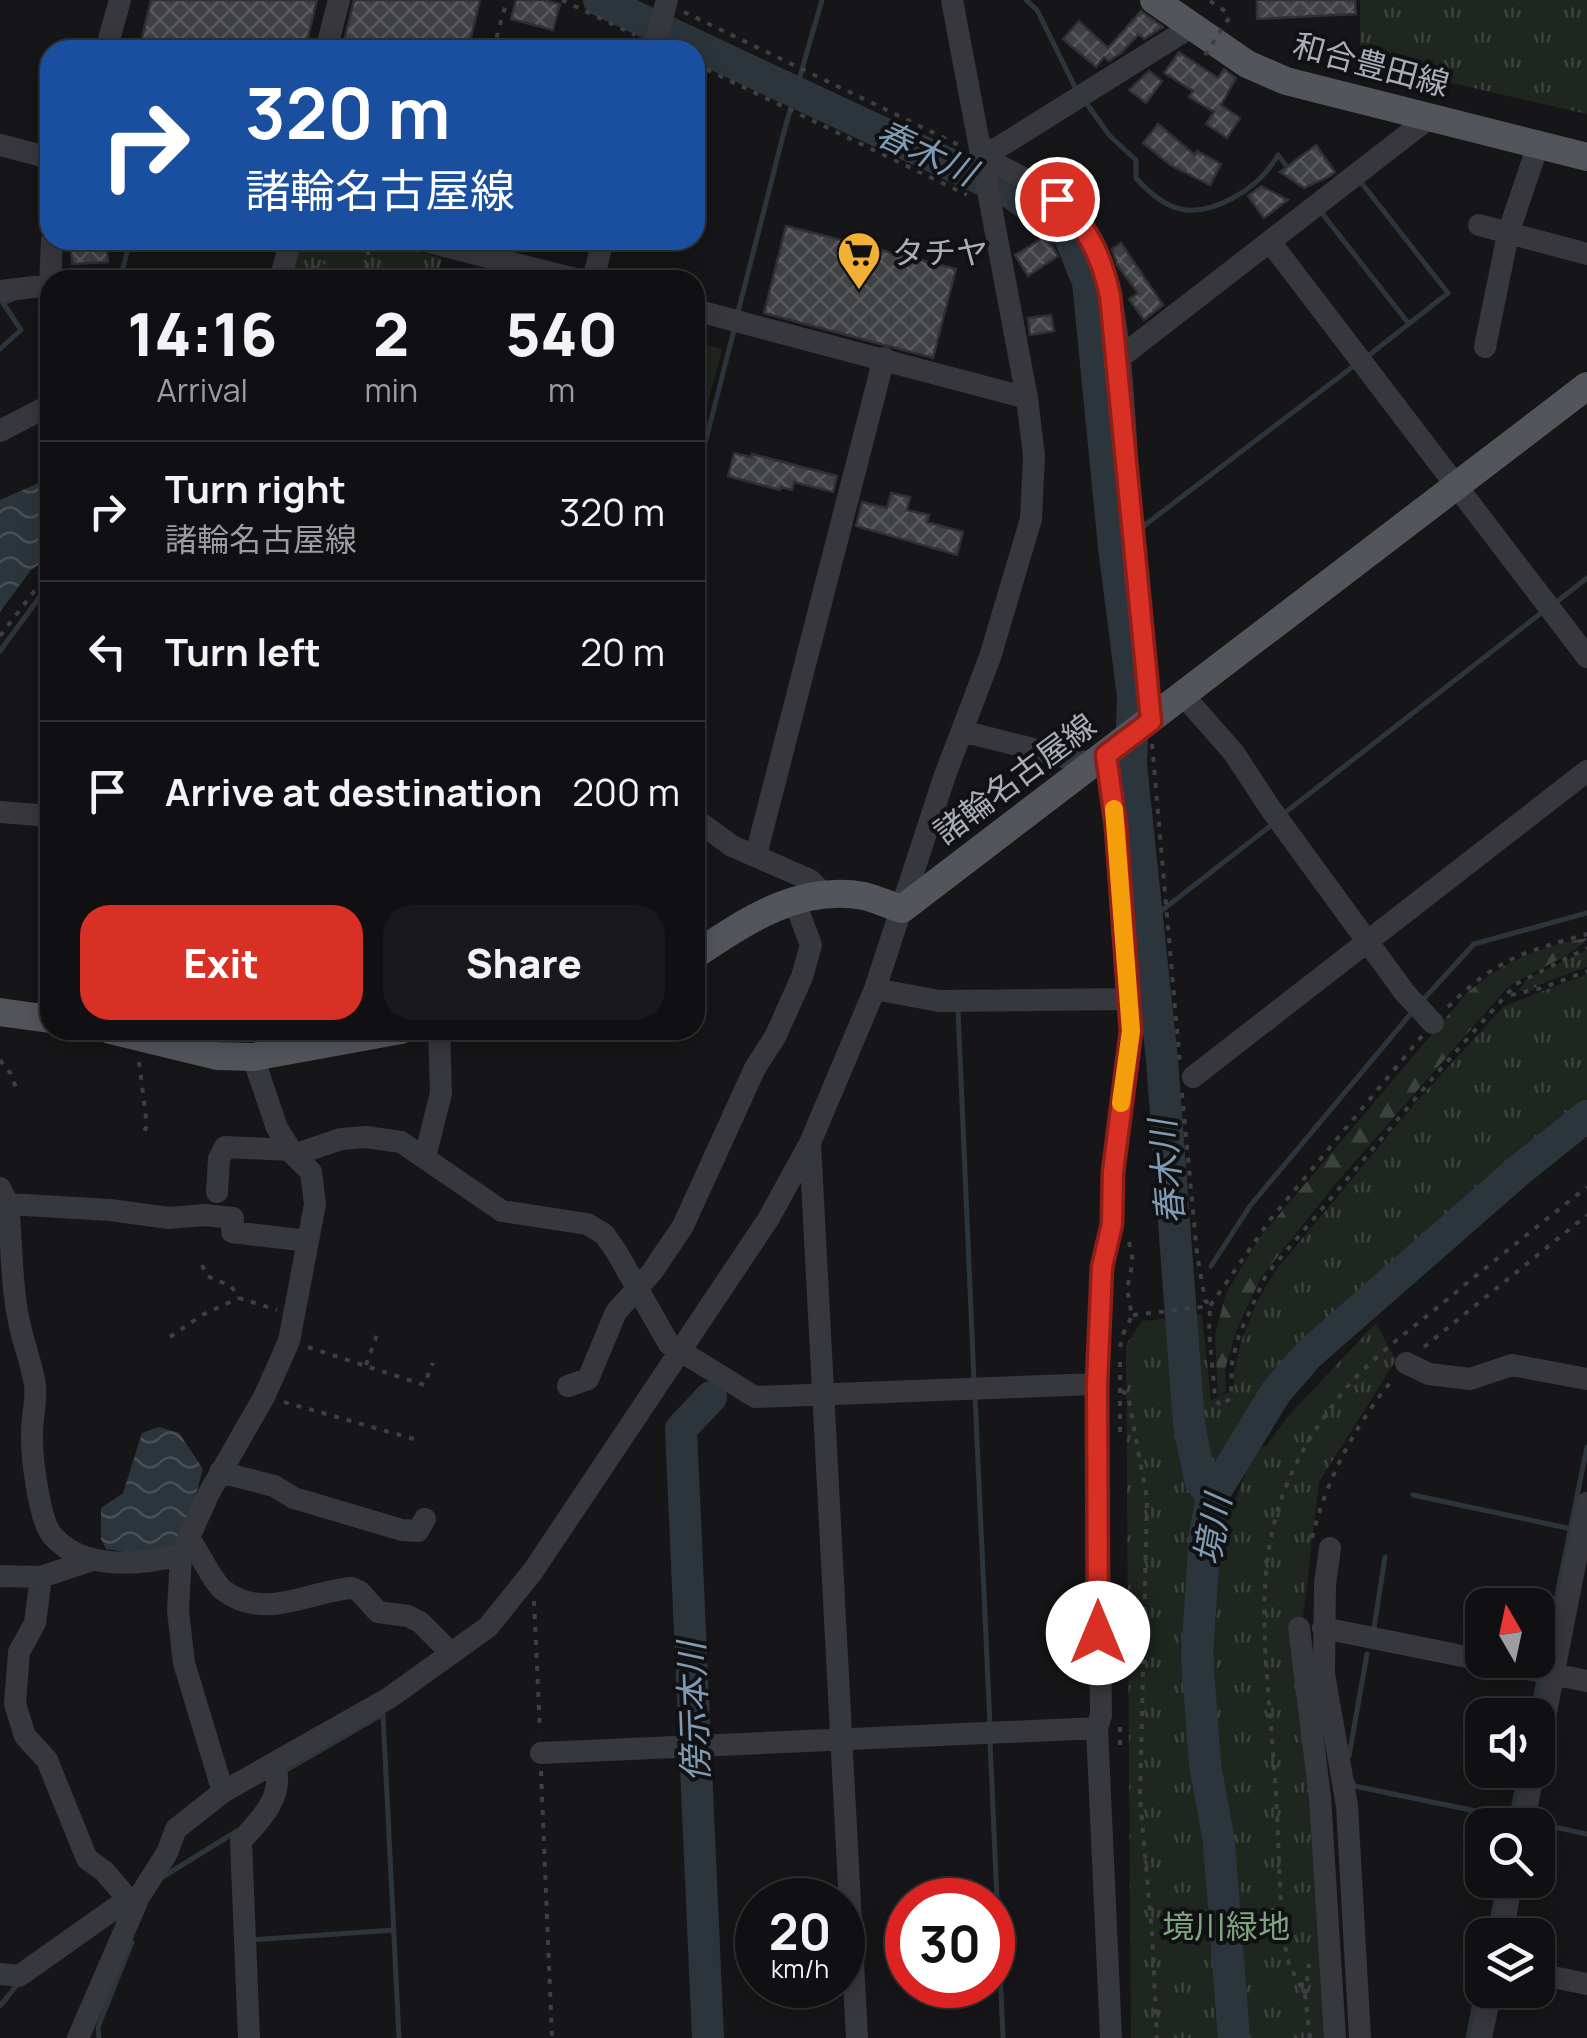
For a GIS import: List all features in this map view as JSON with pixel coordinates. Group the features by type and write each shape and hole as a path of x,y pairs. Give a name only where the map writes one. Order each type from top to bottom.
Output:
{"main road":[{"name":"和合豊田線","path":"1154,0 1247,64 1286,81 1587,157"},
{"name":"諸輪名古屋線","path":"902,910 1587,386"},
{"path":"705,948 748,920 806,897 863,896 902,910"},
{"path":"0,1012 40,1018"},
{"path":"188,1040 216,1056 253,1057 347,1040"}],"street":[{"path":"109,40 120,0"},
{"path":"329,40 339,0"},
{"path":"78,2038 132,1901 167,1853 176,1829 224,1792 390,1698 488,1627 532,1571 646,1404 679,1348 769,1218 810,1143 875,989 990,656 1032,519 1034,456 1027,398 988,202 987,158 952,0"},
{"path":"656,40 665,6"},
{"path":"987,158 1191,27"},
{"path":"1118,360 1429,118"},
{"path":"0,145 40,155"},
{"path":"1485,347 1508,234 1538,145"},
{"path":"987,158 1057,199 1088,232 1105,273 1118,360 1147,724"},
{"path":"1479,226 1587,254"},
{"path":"1271,243 1587,657"},
{"path":"460,250 540,270"},
{"path":"0,292 40,286"},
{"path":"705,313 1027,398"},
{"path":"756,855 884,358"},
{"path":"0,431 40,410"},
{"path":"1183,695 1234,752 1270,808 1405,993 1433,1022"},
{"path":"962,731 1084,762 1103,757 1118,842 1131,1031 1113,1172 1112,1224 1102,1267 1097,1384 1101,1714 1108,1723 1111,2038"},
{"path":"1193,1077 1587,771"},
{"path":"0,812 40,815"},
{"path":"568,1386 588,1379 616,1312 652,1272 684,1226 755,1068 775,1037 802,977 811,946 806,897 816,886 732,846 705,826"},
{"path":"875,989 939,1002 1127,999"},
{"path":"425,1157 441,1093 439,1040"},
{"path":"224,1792 184,1663 178,1611 185,1546 220,1472 264,1397 289,1341 315,1204 311,1172 277,1128 253,1057"},
{"path":"217,1192 225,1147 292,1152 342,1139 366,1137 401,1142 502,1211 586,1224 604,1234 669,1344 755,1397 1097,1384"},
{"path":"810,1143 857,2038"},
{"path":"92,1560 52,1536 40,1497 32,1437 36,1391 20,1326 4,1196 169,1218 233,1218 232,1232 308,1241"},
{"path":"1406,1363 1428,1374 1470,1380 1512,1365 1587,1380"},
{"path":"220,1472 274,1486 294,1498 402,1530 418,1531 425,1518"},
{"path":"1555,1664 1587,1503"},
{"path":"0,1576 40,1577 92,1560 126,1562 185,1546"},
{"path":"185,1546 222,1589 249,1603 298,1602 352,1588 360,1591 378,1612 408,1616 420,1622 450,1654"},
{"path":"1320,1548 1324,1674 1346,1806 1360,2038"},
{"path":"40,1577 35,1623 19,1652 15,1704 26,1736 47,1760 87,1859 132,1901"},
{"path":"1299,1628 1320,1797 1335,2038"},
{"path":"1323,1628 1465,1656"},
{"path":"1555,1674 1587,1680"},
{"path":"541,1753 842,1741 1108,1723"},
{"path":"249,2038 241,1842 272,1802 277,1790 275,1765"},
{"path":"0,1974 20,1976 132,1901"},
{"path":"1555,1977 1587,1984"},
{"path":"1481,2038 1487,2008"}],"path":[{"path":"496,40 507,0"},
{"path":"562,0 645,40"},
{"path":"1205,55 1231,15 1210,1"},
{"path":"665,6 987,158"},
{"path":"705,69 988,202"},
{"path":"309,270 326,262"},
{"path":"0,636 40,584"},
{"path":"1132,1316 1210,1306 1270,1220 1433,1022 1500,963 1530,949 1587,934"},
{"path":"1230,1387 1239,1335 1266,1275 1437,1073 1508,996 1530,974 1587,948"},
{"path":"1508,996 1587,971"},
{"path":"125,1040 147,1126 142,1135"},
{"path":"0,1060 12,1074 17,1092"},
{"path":"1320,1548 1321,1503 1342,1453 1374,1403 1406,1363 1587,1214"},
{"path":"1112,1224 1133,1248 1127,1288 1132,1316 1120,1346 1120,1444"},
{"path":"202,1265 203,1273 231,1286 240,1298 296,1315"},
{"path":"170,1337 202,1315 240,1298"},
{"path":"366,1365 379,1329"},
{"path":"289,1341 424,1385 432,1364"},
{"path":"1122,1391 1128,1395 1140,1466 1144,1470 1146,1500 1140,1799 1157,2038"},
{"path":"264,1397 414,1439"},
{"path":"532,1571 552,2038"},
{"path":"1108,1723 1120,1756"}],"green space":[{"path":"1360,0 1587,0 1587,114 1360,62"},
{"path":"299,250 411,250 442,258 439,270 294,270"},
{"path":"705,345 722,349 705,413"},
{"path":"1587,938 1572,951 1507,988 1338,1181 1261,1277 1237,1329 1225,1369 1226,1391 1218,1397 1215,1335 1226,1293 1260,1237 1466,994 1522,957"},
{"path":"1587,950 1587,967 1533,990 1518,991 1527,979"},
{"path":"1587,974 1587,1105 1425,1234 1299,1349 1240,1428 1231,1453 1219,1470 1201,1468 1187,1316 1202,1314 1211,1400 1234,1390 1242,1339 1276,1270 1417,1101 1504,1006"},
{"name":"境川緑地","path":"1171,1318 1187,1470 1235,1501 1255,1449 1266,1446 1289,1415 1376,1323 1396,1360 1319,1482 1302,1626 1330,2038 1131,2038 1126,1345 1142,1321"}],"water":[{"path":"40,482 40,563 0,612 0,500"},
{"path":"159,1427 179,1433 203,1469 194,1502 172,1548 144,1555 106,1549 101,1539 101,1508 123,1493 142,1433"}],"building":[{"path":"151,0 317,0 307,40 141,40"},
{"path":"354,0 480,0 470,40 344,40"},
{"path":"516,0 560,4 553,30 511,19"},
{"path":"1257,0 1355,0 1356,14 1257,19"},
{"path":"1141,11 1163,27 1144,39 1139,34 1121,53 1109,61 1104,57 1096,67 1063,39 1079,21 1108,48"},
{"path":"1179,52 1218,78 1224,69 1236,78 1221,105 1240,118 1227,138 1206,124 1214,112 1189,97 1193,91 1164,73"},
{"path":"1149,71 1162,81 1146,103 1129,90"},
{"path":"1158,124 1195,155 1197,151 1221,164 1210,185 1170,165 1143,143"},
{"path":"1316,145 1335,172 1330,176 1304,188 1280,172"},
{"path":"1261,186 1288,200 1264,218 1248,196"},
{"path":"786,226 956,269 933,358 764,313"},
{"path":"1046,236 1058,256 1028,276 1015,255"},
{"path":"1121,243 1163,305 1144,320 1129,299 1138,293 1117,265 1112,249"},
{"path":"71,250 107,250 108,262 72,264"},
{"path":"1051,315 1054,331 1030,335 1028,318"},
{"path":"734,453 837,476 833,492 794,482 792,490 780,490 728,476"},
{"path":"891,493 910,497 907,510 929,515 927,522 963,532 957,555 856,526 862,502 887,508"}],"waterway":[{"name":"春木川","path":"599,0 684,40"},
{"path":"737,316 822,0"},
{"path":"1026,0 1037,10 1077,91"},
{"name":"春木川","path":"705,50 1013,194 1069,235 1088,282 1133,696 1131,765 1162,1060 1189,1424 1200,1480 1212,1497"},
{"path":"1084,100 1110,136 1136,160 1136,178 1158,199 1180,209 1205,209 1233,198 1258,180 1278,155 1290,171"},
{"path":"1360,181 1448,293 1368,356"},
{"path":"1321,212 1409,324"},
{"path":"122,270 128,250"},
{"path":"0,349 21,330 3,303 13,299"},
{"path":"705,444 735,326"},
{"path":"1137,531 1355,365"},
{"path":"1554,604 1587,578"},
{"path":"0,651 40,597"},
{"path":"1282,815 1545,610"},
{"path":"1147,922 1274,823"},
{"path":"1420,1003 1474,944 1587,913"},
{"path":"958,1010 974,1381"},
{"path":"1211,1266 1250,1206 1413,1011"},
{"name":"境川","path":"1234,2038 1219,1842 1205,1764 1197,1656 1205,1534 1212,1497 1276,1392 1308,1355 1517,1172 1587,1116"},
{"name":"傍示本川","path":"708,2038 681,1429 711,1397"},
{"path":"975,1397 990,1725"},
{"path":"1555,1605 1587,1447"},
{"path":"1413,1495 1572,1529"},
{"path":"1374,1628 1385,1557"},
{"path":"1349,1756 1367,1654"},
{"path":"1535,1698 1539,1680"},
{"path":"281,1773 383,1714 399,2038"},
{"path":"990,1741 1003,2038"},
{"path":"1353,1782 1354,1786 1465,1809"},
{"path":"1513,1808 1517,1788"},
{"path":"1555,1827 1587,1834"},
{"path":"161,1878 237,1831"},
{"path":"1492,1918 1496,1898"},
{"path":"252,1940 394,1930"},
{"path":"99,2038 98,2027 132,1942"},
{"path":"0,2006 17,1985"},
{"path":"1468,2038 1474,2008"}],"slow traffic":[{"path":"1114,809 1131,1031 1121,1103"}],"place":[{"name":"タチヤ","path":"859,291"}],"route":[{"path":"1057,199 1076,216 1096,246 1110,296 1151,721 1106,755 1122,892 1131,1031 1118,1120 1112,1224 1102,1267 1097,1384 1098,1633"}]}
